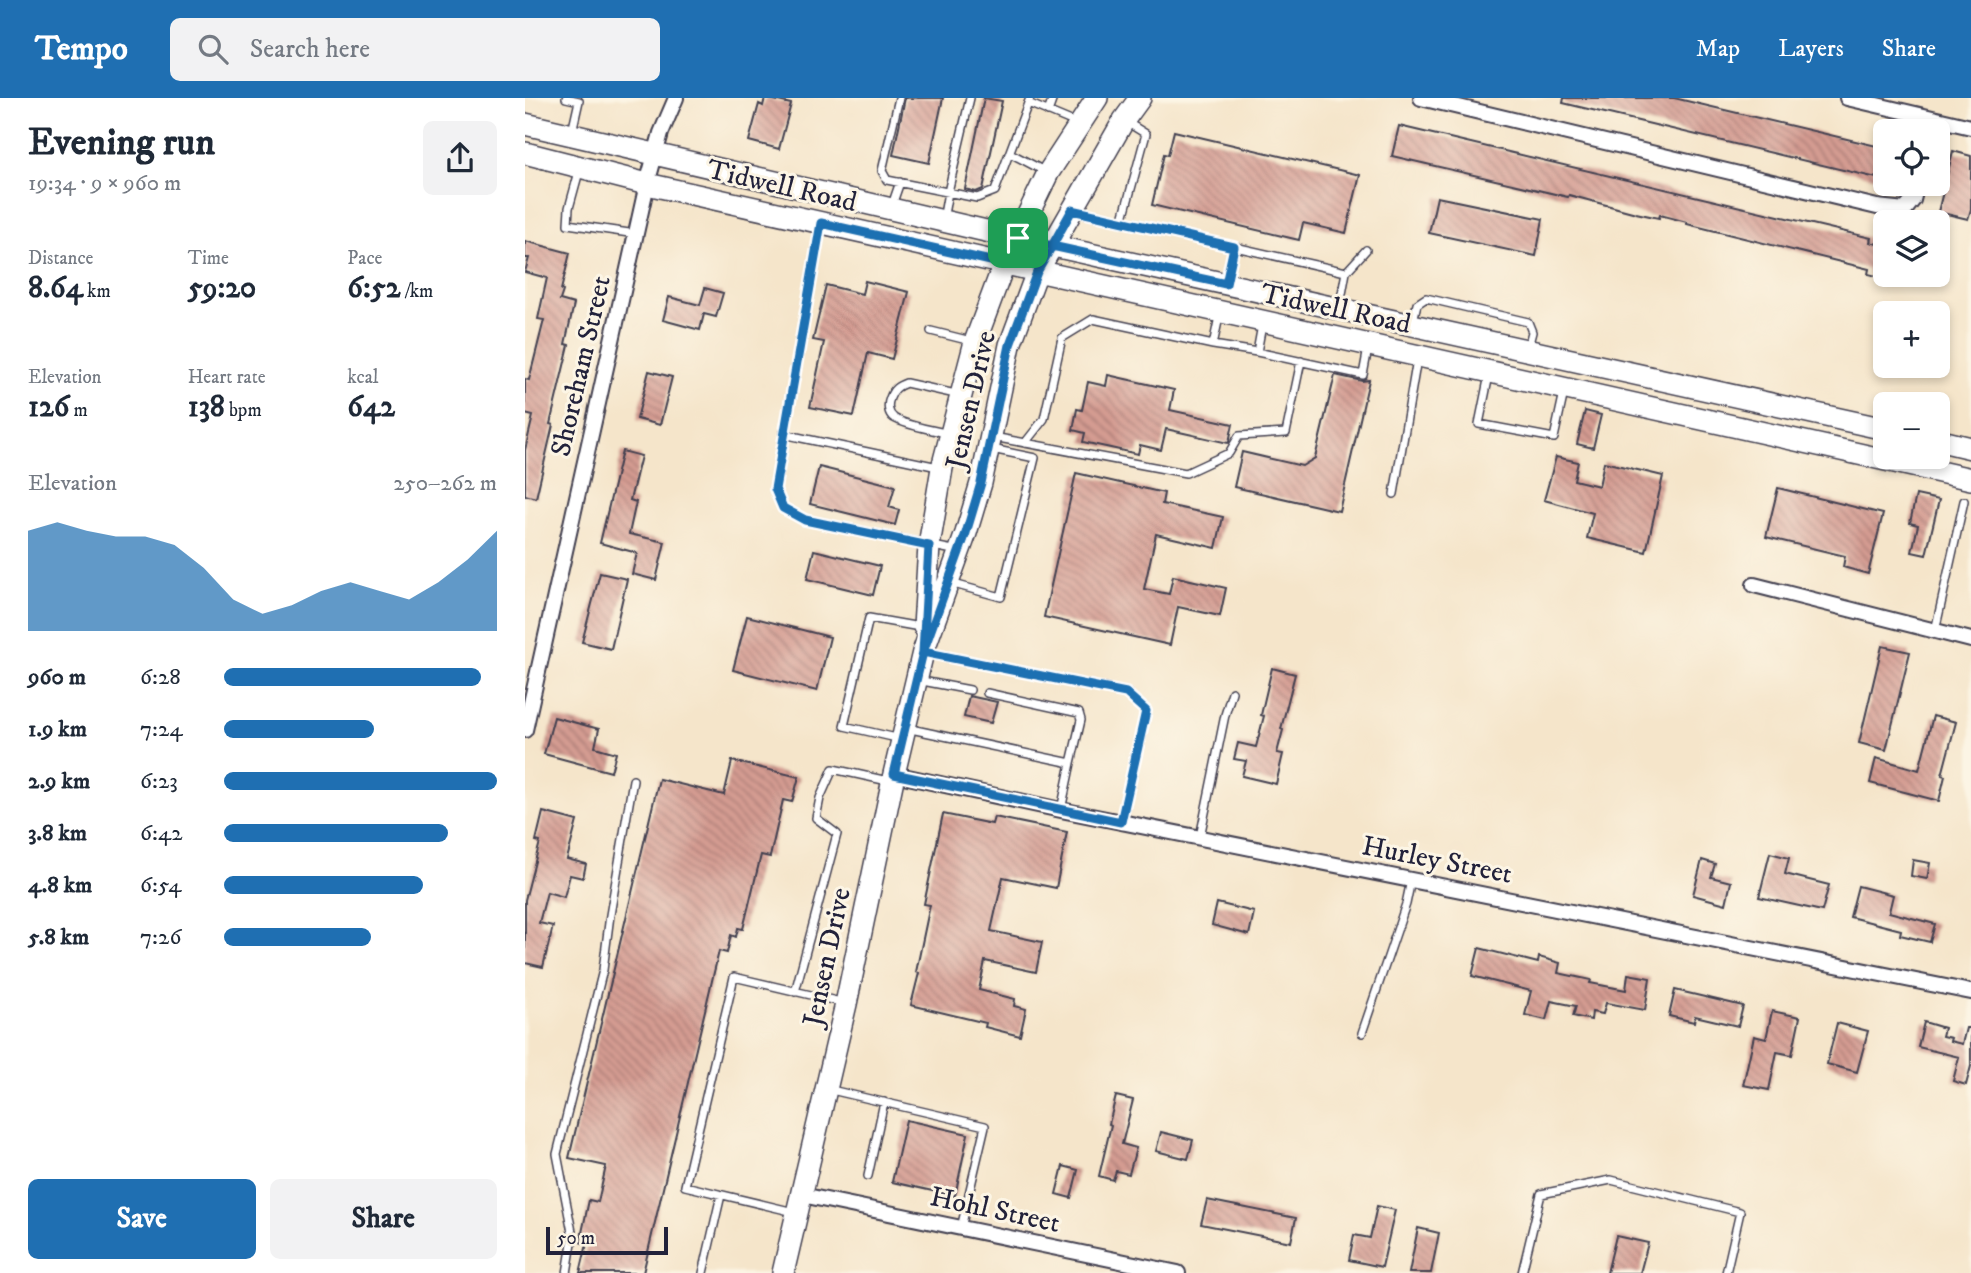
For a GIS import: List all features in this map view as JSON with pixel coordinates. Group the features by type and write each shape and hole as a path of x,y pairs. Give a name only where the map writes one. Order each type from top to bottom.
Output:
{"main road":[{"name":"Jensen Drive","path":"923,652 929,546 942,468 975,342 1004,264 1048,173 1097,98"},
{"name":"Jensen Drive","path":"783,1273 846,1004 893,778 923,652 977,496 1010,345 1037,272 1124,120 1140,98"},
{"name":"Tidwell Road","path":"525,124 1052,246 1873,426"},
{"name":"Tidwell Road","path":"525,153 647,184 1037,272 1873,454"},
{"path":"1220,312 1226,284"},
{"path":"1346,311 1358,342"},
{"path":"1522,379 1527,351"},
{"path":"1708,420 1715,392"},
{"path":"1950,443 1971,448"},
{"name":"Tidwell Road","path":"1935,469 1971,479"}],"street":[{"name":"Shoreham Street","path":"525,730 647,184 665,122 676,98"},
{"path":"1421,98 1877,207 1905,210 1914,196"},
{"path":"1847,98 1914,119"},
{"path":"1950,126 1971,127"},
{"path":"1754,585 1971,640"},
{"name":"Hurley Street","path":"893,778 1971,992"},
{"name":"Hohl Street","path":"800,1204 961,1228 1178,1273"}],"lane":[{"path":"566,98 579,101 571,135"},
{"path":"899,98 882,170 887,180 977,198 995,191 1029,101 1080,125"},
{"path":"943,221 970,98"},
{"path":"1048,112 1053,98"},
{"path":"1122,222 1146,134 1124,120"},
{"path":"1010,153 1048,173"},
{"path":"580,167 569,208 568,224 636,234"},
{"path":"891,209 900,182"},
{"path":"1072,210 1346,272"},
{"path":"821,223 775,489 783,508 805,520 958,551"},
{"path":"1226,284 1234,247"},
{"path":"1346,311 1346,272 1366,250"},
{"path":"1412,325 1417,304 1426,298 1528,321 1532,332 1527,351"},
{"path":"1213,345 1220,312"},
{"path":"1025,443 1044,419 1062,338 1093,319 1363,375 1358,342"},
{"path":"1257,352 1263,321"},
{"path":"931,331 975,342"},
{"path":"1394,494 1417,355"},
{"path":"989,442 1025,443 1186,473 1229,453 1239,436 1286,433 1301,361"},
{"path":"1490,371 1479,424 1554,438 1564,388"},
{"path":"951,434 892,417 888,401 898,386 906,383 961,396"},
{"path":"783,434 942,468"},
{"path":"947,582 1002,597 1035,458 989,442"},
{"path":"1935,631 1964,501"},
{"path":"924,627 869,618 844,726 1071,763"},
{"path":"923,652 1126,693 1146,711 1121,822"},
{"path":"917,679 970,690"},
{"path":"1199,838 1232,692"},
{"path":"987,693 1079,713 1081,720 1061,810"},
{"path":"795,992 837,834 816,818 820,797 833,769 893,778"},
{"path":"566,1273 573,1237 557,1154 603,970 633,780"},
{"path":"1362,1033 1406,904 1411,880"},
{"path":"800,1204 721,1195 685,1186 734,977 846,1004"},
{"path":"826,1089 985,1126 961,1228"},
{"path":"868,1175 884,1102"},
{"path":"1522,1273 1541,1194 1611,1180 1740,1212 1726,1273"},
{"path":"703,1273 721,1195"}],"building":[{"path":"765,98 791,104 779,149 749,141 759,104 763,106"},
{"path":"905,98 943,98 929,163 893,155"},
{"path":"984,98 1002,101 983,189 976,192 965,189"},
{"path":"1564,98 1674,98 1873,145 1873,177 1563,103"},
{"path":"1399,126 1871,238 1873,275 1868,274 1869,269 1660,215 1659,218 1636,213 1569,195 1568,197 1392,156"},
{"path":"1174,131 1360,175 1346,233 1303,223 1299,240 1152,205 1164,154 1168,155"},
{"path":"1953,151 1971,156 1971,209 1968,219 1950,215 1950,210 1938,210 1942,196 1950,196 1950,163"},
{"path":"1437,197 1543,219 1536,256 1429,233"},
{"path":"525,241 570,253 560,300 574,304 565,344 569,345 536,498 525,495 525,450 533,416 525,414 525,379 529,380 544,320 538,319 547,278 525,272 529,258 525,258"},
{"path":"865,281 909,292 892,359 868,353 854,416 810,407 824,342 813,340 826,285 862,294"},
{"path":"705,288 723,293 716,317 704,314 700,330 663,320 669,297 700,305"},
{"path":"649,371 672,377 660,425 637,419"},
{"path":"1108,375 1174,390 1170,410 1233,424 1229,442 1166,429 1161,450 1140,445 1138,454 1083,442 1085,433 1073,430 1077,409 1082,410 1088,382 1106,386"},
{"path":"1335,375 1369,380 1339,511 1234,487 1242,452 1302,466 1315,458"},
{"path":"1585,411 1601,415 1593,448 1577,444"},
{"path":"622,451 641,456 630,500 636,502 629,534 665,542 656,580 632,574 637,553 600,543"},
{"path":"1556,457 1578,462 1574,480 1599,486 1604,462 1663,476 1646,552 1587,538 1593,513 1544,500"},
{"path":"819,467 895,486 889,507 899,510 895,525 810,504"},
{"path":"1076,473 1164,493 1162,504 1223,517 1216,548 1156,534 1144,589 1169,594 1173,576 1226,588 1220,616 1178,607 1170,645 1044,617"},
{"path":"1778,488 1883,514 1868,574 1843,567 1845,556 1766,537"},
{"path":"1916,495 1939,500 1926,555 1912,552 1918,525 1910,523"},
{"path":"814,550 880,566 873,595 807,579"},
{"path":"600,573 627,579 611,649 582,642"},
{"path":"747,616 830,637 817,691 733,670"},
{"path":"1882,646 1910,652 1886,750 1859,743"},
{"path":"1272,668 1295,674 1281,729 1283,730 1277,753 1283,754 1276,784 1242,776 1246,761 1234,759 1238,743 1256,747"},
{"path":"969,696 997,702 991,723 964,717"},
{"path":"1933,716 1956,722 1942,775 1945,776 1939,801 1870,783 1876,758 1919,770"},
{"path":"554,717 599,729 595,747 616,753 611,772 544,754"},
{"path":"732,761 799,777 792,802 783,800 770,857 761,855 743,929 738,928 736,937 731,935 727,953 719,951 643,1273 580,1273 587,1244 580,1242 589,1200 598,1202 606,1166 569,1158 659,779 724,795"},
{"path":"543,812 577,821 567,859 586,864 583,878 570,875 564,897 547,892 539,923 553,926 543,967 525,963 525,900 540,842 536,841"},
{"path":"943,814 992,824 994,817 1067,832 1056,888 1003,877 991,931 1042,942 1036,972 985,961 979,990 1015,999 1014,1006 1026,1009 1020,1036 985,1027 986,1023 911,1005 930,905 924,904"},
{"path":"1770,853 1789,858 1785,874 1829,885 1822,911 1759,897"},
{"path":"1702,860 1715,864 1711,877 1731,882 1726,904 1693,895"},
{"path":"1913,860 1930,863 1927,879 1911,876"},
{"path":"1858,886 1893,895 1889,912 1935,924 1930,942 1900,935 1901,930 1850,917"},
{"path":"1217,903 1254,912 1249,935 1212,925"},
{"path":"1479,948 1538,963 1539,957 1560,963 1558,973 1626,990 1628,974 1650,978 1645,1010 1606,1003 1603,1014 1592,1012 1591,1020 1573,1016 1576,1006 1551,1001 1546,1020 1525,1015 1531,991 1472,976"},
{"path":"1675,990 1743,1006 1738,1026 1695,1016 1694,1022 1669,1016"},
{"path":"1772,1011 1800,1017 1792,1055 1777,1052 1769,1090 1743,1085 1754,1036 1766,1039"},
{"path":"1924,1022 1944,1028 1942,1036 1962,1044 1966,1028 1971,1028 1971,1066 1966,1085 1953,1081 1959,1057 1918,1047"},
{"path":"1837,1023 1868,1031 1857,1072 1827,1064"},
{"path":"1116,1096 1133,1100 1122,1144 1136,1148 1129,1174 1116,1171 1113,1180 1099,1176"},
{"path":"906,1120 968,1134 955,1196 892,1182"},
{"path":"1161,1132 1193,1140 1188,1159 1156,1151"},
{"path":"1063,1166 1078,1170 1071,1198 1056,1194"},
{"path":"1207,1200 1296,1218 1291,1242 1201,1224"},
{"path":"1377,1206 1395,1210 1382,1267 1349,1260 1354,1235 1370,1238"},
{"path":"1418,1228 1439,1233 1431,1273 1409,1273"},
{"path":"1616,1236 1648,1243 1640,1273 1607,1273"}],"route":[{"path":"1018,238 1004,264 821,223 775,489 783,508 805,520 929,546 923,652 894,774 1121,822 1146,711 1126,693 923,652 981,483 1010,345 1037,272 1052,246 1226,284 1234,247 1072,210 1052,246 1018,238"}]}
